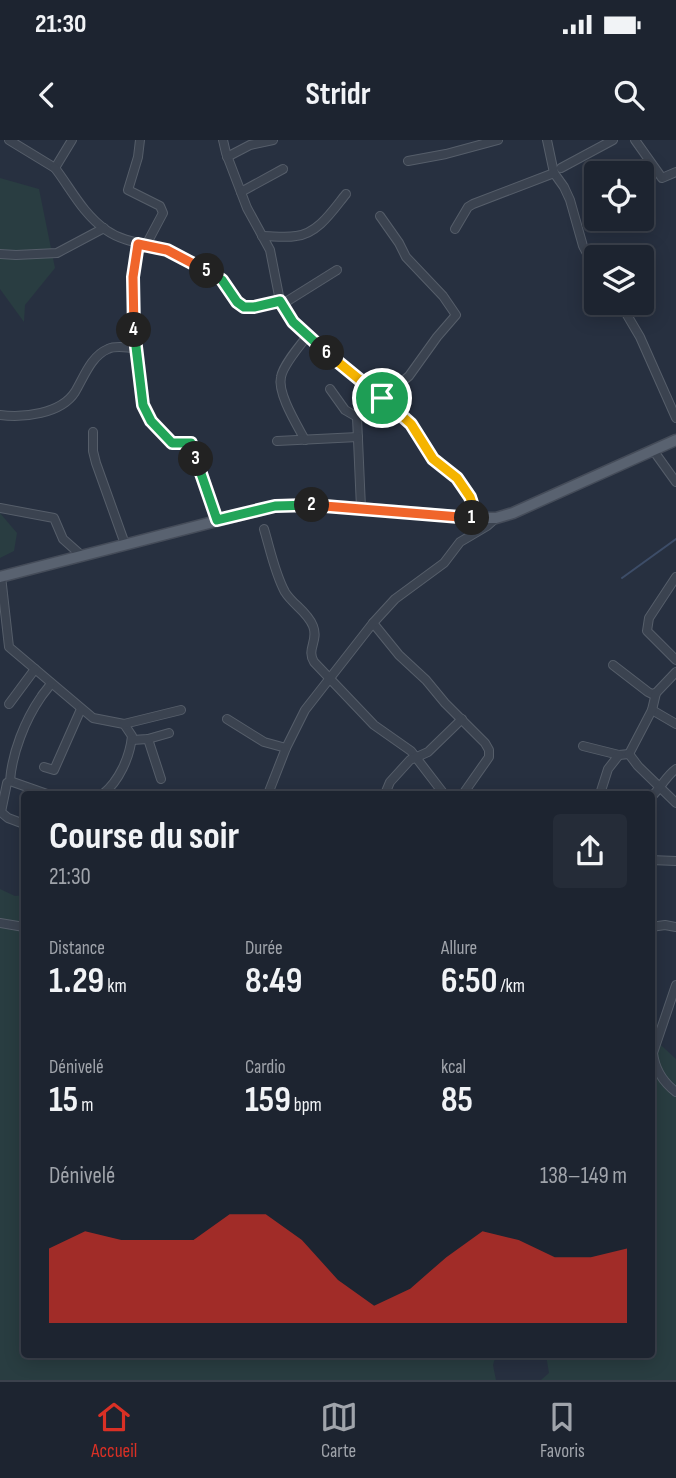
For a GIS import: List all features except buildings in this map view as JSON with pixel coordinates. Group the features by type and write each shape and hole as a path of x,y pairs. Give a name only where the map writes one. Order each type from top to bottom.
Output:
{"main road":[{"path":"1,576 275,506 306,505 496,518 548,499 676,440"}],"street":[{"path":"9,140 55,168 89,216 104,228 122,239 167,250 214,275 244,307 281,303 337,270"},
{"path":"55,168 72,140"},
{"path":"140,140 128,190 160,206 163,213 142,245 133,277 135,348 141,398 148,416 172,443 191,443 217,520"},
{"path":"223,140 241,192 272,256 281,303 293,322 411,424 433,459 457,478 470,497 477,518"},
{"path":"227,157 250,145 273,140"},
{"path":"408,161 498,140"},
{"path":"547,140 574,209 584,248"},
{"path":"456,229 468,207 473,204 557,171 613,140"},
{"path":"635,140 662,178 676,172"},
{"path":"241,192 283,169"},
{"path":"262,236 298,236 319,226 346,194"},
{"path":"380,216 400,243 406,257 443,296 456,315 409,376 382,398"},
{"path":"0,254 57,253 104,228"},
{"path":"627,315 640,337 676,418"},
{"path":"305,440 280,382 283,371 309,334"},
{"path":"0,415 27,416 66,402 75,393 92,363 105,350 135,348"},
{"path":"330,389 345,410 356,415 361,508"},
{"path":"93,432 96,463 125,544"},
{"path":"277,441 358,438"},
{"path":"653,450 676,482"},
{"path":"0,508 54,518 63,539 81,555"},
{"path":"269,791 305,710 373,623 395,599 444,563 460,542 496,518"},
{"path":"264,530 286,593 310,619 314,629 316,636 311,657 374,725 402,743 416,757 442,791"},
{"path":"1,576 7,643 93,718 124,724 181,710"},
{"path":"676,577 649,618 647,631 676,660"},
{"path":"373,623 399,655 485,743 489,754 465,791"},
{"path":"614,665 648,692 656,693"},
{"path":"9,704 35,669"},
{"path":"629,754 652,709 656,693 676,672"},
{"path":"21,823 1,813 7,783 10,781 11,763 40,697 51,683"},
{"path":"44,767 54,769 81,709"},
{"path":"652,709 676,724"},
{"path":"227,719 264,742 286,748"},
{"path":"387,791 395,776 416,757 428,752 462,719"},
{"path":"106,791 114,784 132,740 124,724"},
{"path":"132,740 169,733"},
{"path":"148,739 161,779"},
{"path":"583,746 619,755 629,754"},
{"path":"629,754 676,803"},
{"path":"600,791 608,769 619,755"},
{"path":"655,794 676,769"},
{"path":"10,781 38,791"},
{"path":"655,860 676,861"},
{"path":"0,923 21,927"},
{"path":"655,926 676,927"},
{"path":"655,1047 676,985"},
{"path":"655,1065 661,1077 676,1092"}],"green space":[{"path":"0,178 39,189 55,268 25,305 24,322 0,289"},
{"path":"0,513 17,533 14,551 0,558"},
{"path":"0,889 15,896 21,895 21,1358 495,1358 493,1365 496,1380 0,1380"},
{"path":"655,1040 676,1059 676,1380 541,1380 549,1373 546,1358 655,1358"}],"waterway":[{"path":"622,578 676,539"}],"route":[{"path":"138,244 167,250 214,275 222,280 237,302 244,307 280,301 293,322 309,334 320,348 382,398 407,419 433,459 457,478 470,497 477,518 306,505 275,506 217,520 191,443 172,443 151,421 143,405 134,340 133,277 138,244"}]}
